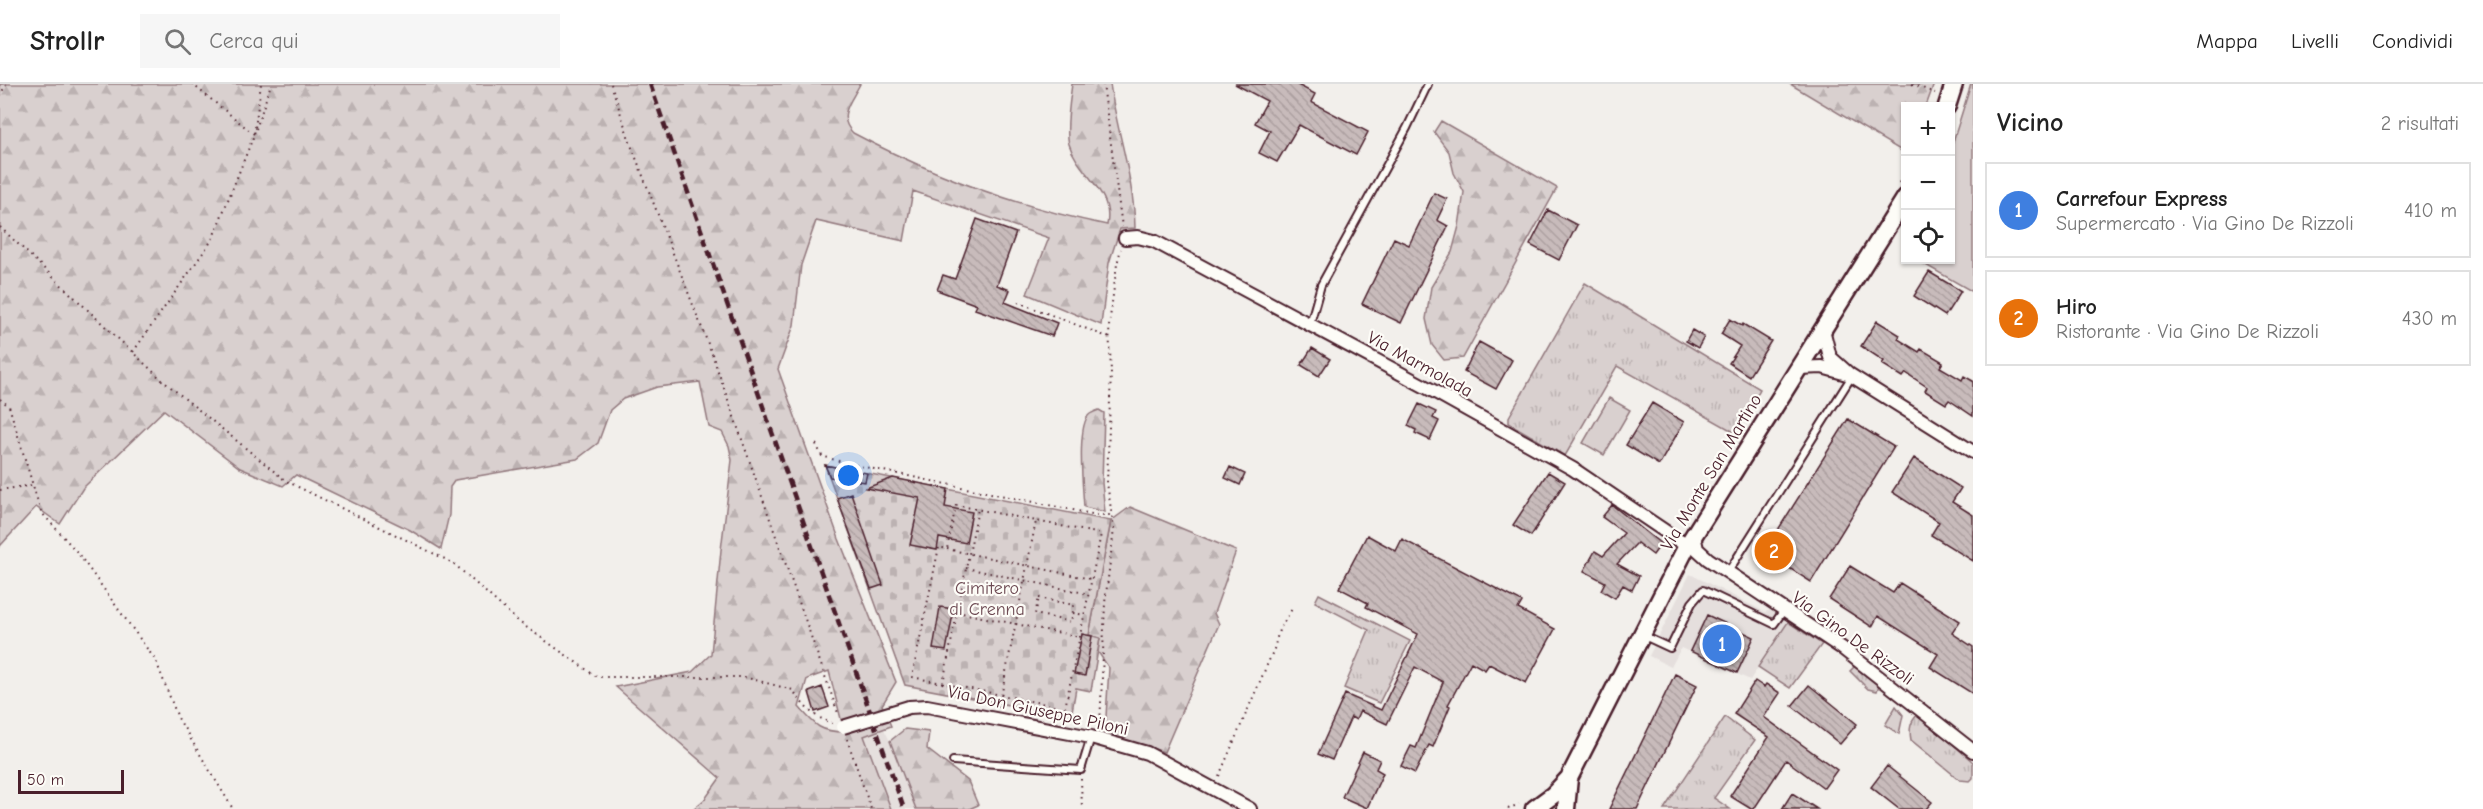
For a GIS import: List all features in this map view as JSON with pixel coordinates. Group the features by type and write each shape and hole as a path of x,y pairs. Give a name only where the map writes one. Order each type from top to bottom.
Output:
{"street":[{"name":"Via Monte San Martino","path":"1534,809 1553,795 1569,778 1687,546 1901,203"},
{"name":"Via Marmolada","path":"1125,238 1138,237 1154,241 1573,469 1687,546"},
{"path":"1823,329 1830,357 1850,375 1973,452"},
{"path":"1798,368 1822,367 1850,375"},
{"path":"1687,546 1708,559"},
{"name":"Via Gino De Rizzoli","path":"1687,546 1697,549 1727,572 1842,648 1973,751"},
{"name":"Via Don Giuseppe Piloni","path":"843,727 909,707 927,706 1094,738 1147,753 1250,809"},
{"name":"Via Monte San Martino","path":"1566,809 1569,778"}],"lane":[{"path":"1310,325 1321,285 1407,128 1428,84"},
{"path":"1727,572 1850,375"},
{"path":"1642,634 1670,648 1692,603 1703,590 1774,624 1784,610"},
{"path":"953,761 1081,770 1094,738"}],"path":[{"path":"0,96 6,84"},
{"path":"192,84 254,135"},
{"path":"254,135 261,84"},
{"path":"133,352 212,240 254,135 271,84"},
{"path":"611,84 631,145 716,365 871,809"},
{"path":"1094,738 1101,723 1105,603 1114,529 1107,483 1110,338 1117,264 1125,238 1103,84"},
{"path":"1912,84 1950,96"},
{"path":"0,227 162,380 286,482 453,563 519,622 597,677 744,677 793,690 805,709 822,720 843,727"},
{"path":"1018,302 1110,338"},
{"path":"0,399 9,406 41,512 77,552 156,662 178,718 233,809"},
{"path":"816,444 822,456 845,463 1097,515 1113,515"},
{"path":"0,490 33,485"},
{"path":"947,549 956,505 1101,534 1092,579 1089,594 1065,708 912,677 939,547 947,549 969,554 1092,579"},
{"path":"943,683 978,509"},
{"path":"997,719 1036,521"},
{"path":"966,568 1089,594"},
{"path":"1038,598 1074,605 1073,613 1071,622 1035,614 1038,598"},
{"path":"1213,789 1274,649 1279,630 1292,609"},
{"path":"957,612 1080,637"},
{"path":"1073,613 1084,615"},
{"path":"1081,770 1082,809"}],"shaded area":[{"path":"1690,574 1765,612 1771,610 1788,622 1750,680 1681,648 1671,667 1649,656"},
{"path":"884,729 916,809 891,809 864,736"}],"green space":[{"path":"0,84 860,84 845,115 848,127 853,133 914,163 977,188 1041,209 1107,225 1108,213 1105,202 1069,144 1068,123 1072,84 1110,84 1132,192 1135,228 1120,229 1109,263 1101,325 1027,294 1049,238 913,191 904,241 816,221 801,265 794,325 778,369 839,539 896,682 882,705 891,726 864,736 891,809 693,809 705,799 720,778 616,687 692,672 711,654 732,460 729,446 722,432 709,427 700,382 657,387 623,399 610,410 598,443 577,459 455,480 450,487 449,515 441,549 410,530 296,475 283,486 240,468 164,410 83,488 60,524 36,507 0,546","holes":["829,671 844,732 823,729 799,707 807,679"]},
{"path":"1790,84 1934,84 1927,102 1901,102 1901,151"},
{"path":"1971,84 1973,84 1973,292 1924,264 1955,264 1955,135"},
{"path":"1441,121 1557,188 1463,358 1444,360 1432,345 1426,319 1431,287 1452,252 1464,192 1454,173 1449,152 1434,132"},
{"path":"1585,283 1760,389 1736,433 1617,366 1565,456 1509,423 1509,417"},
{"path":"1609,398 1630,410 1604,455 1583,443"},
{"path":"1099,410 1104,413 1102,483 1105,512 1084,507 1081,458 1086,420 1090,414"},
{"name":"Cimitero di Crenna","path":"825,465 1111,521 1089,635 1100,638 1091,691 1076,688 1071,717 905,685"},
{"path":"1130,507 1236,551 1214,613 1219,624 1164,752 1105,733 1109,668 1098,652 1100,638 1089,635 1111,521"},
{"path":"1319,594 1410,641 1379,703 1344,688 1369,630 1315,602"},
{"path":"1788,622 1822,644 1790,688 1758,667"},
{"path":"1856,665 1879,685 1877,691 1868,689 1850,671"},
{"path":"1896,706 1903,715 1899,734 1885,725"},
{"path":"1918,714 1973,762 1973,778 1970,781 1960,780 1911,740 1911,726"},
{"path":"1725,717 1755,740 1714,798 1730,809 1664,809"},
{"path":"905,729 929,732 927,749 968,781 978,805 969,809 916,809 890,741"}],"building":[{"path":"1235,84 1296,84 1315,94 1311,102 1368,132 1356,155 1299,125 1277,162 1259,153 1270,131 1255,123 1267,101"},
{"path":"1434,193 1447,199 1437,220 1448,226 1401,323 1362,304 1394,238 1409,245"},
{"path":"1548,210 1577,225 1559,260 1530,245"},
{"path":"977,219 1016,233 997,285 1010,290 1005,302 1057,323 1052,336 975,309 977,305 937,290 943,275 955,279"},
{"path":"1929,272 1961,291 1945,316 1914,296"},
{"path":"1730,319 1771,341 1749,376 1729,363 1740,346 1721,334"},
{"path":"1877,321 1900,335 1898,339 1919,352 1921,349 1943,362 1940,367 1962,380 1964,376 1973,381 1973,416 1949,400 1946,404 1925,391 1927,387 1906,373 1903,377 1882,364 1884,361 1861,346"},
{"path":"1692,330 1704,337 1698,348 1686,341"},
{"path":"1479,342 1512,360 1496,389 1464,372"},
{"path":"1312,348 1330,359 1319,376 1301,365"},
{"path":"1652,403 1684,422 1659,465 1626,445"},
{"path":"1419,404 1436,412 1433,418 1439,421 1430,440 1415,433 1416,430 1408,426"},
{"path":"1848,419 1894,447 1811,582 1764,552"},
{"path":"1914,458 1961,488 1952,502 1973,515 1973,561 1931,535 1939,522 1892,492"},
{"path":"825,465 867,473 865,482 830,477"},
{"path":"1230,467 1245,474 1240,485 1225,478"},
{"path":"1548,472 1565,482 1531,536 1513,525"},
{"path":"893,478 948,489 945,507 972,512 966,543 939,538 937,550 910,545 920,498 866,488"},
{"path":"851,493 883,585 871,589 837,498"},
{"path":"1612,505 1661,544 1653,555 1637,543 1617,564 1639,576 1632,590 1623,585 1615,598 1601,590 1605,582 1584,571 1595,551 1603,556 1624,533 1602,517"},
{"path":"1367,535 1396,551 1402,539 1522,602 1518,609 1555,629 1526,683 1489,664 1485,670 1471,662 1448,705 1450,706 1433,747 1429,745 1415,773 1401,766 1411,746 1416,748 1443,682 1415,667 1387,724 1360,711 1356,720 1351,717 1332,760 1318,754 1345,694 1381,710 1418,634 1366,607 1368,603 1339,588"},
{"path":"1850,566 1893,593 1900,583 1960,621 1952,633 1973,647 1973,694 1930,667 1938,654 1878,616 1872,627 1829,599"},
{"path":"940,607 954,609 946,651 933,649"},
{"path":"1707,615 1754,637 1737,673 1690,651"},
{"path":"1082,634 1092,636 1085,676 1074,674"},
{"path":"1675,674 1697,685 1637,809 1609,809"},
{"path":"1755,681 1764,687 1766,684 1780,693 1764,717 1837,770 1824,788 1786,760 1754,809 1751,809 1730,796 1769,737 1734,714"},
{"path":"1809,685 1857,724 1840,744 1792,706"},
{"path":"822,687 829,707 815,712 809,692"},
{"path":"1363,752 1380,760 1376,769 1383,773 1367,808 1342,797"},
{"path":"1887,766 1932,802 1926,809 1899,809 1871,787"},
{"path":"1792,793 1817,809 1782,809"}],"railway":[{"path":"650,84 904,809"}],"place":[{"name":"Hiro","path":"1774,551"},
{"name":"Carrefour Express","path":"1722,644"}]}
